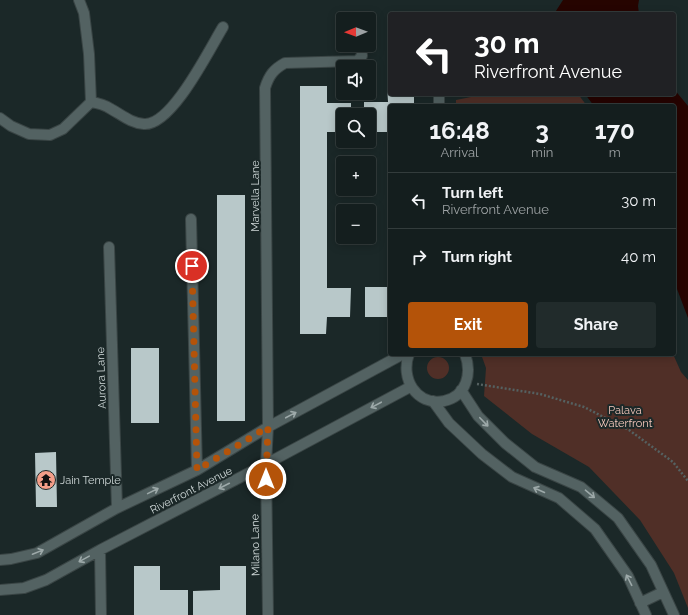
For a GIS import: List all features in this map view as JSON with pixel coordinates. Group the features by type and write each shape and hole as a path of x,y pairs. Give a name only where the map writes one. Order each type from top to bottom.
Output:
{"street":[{"path":"0,118 11,126 29,134 50,135 64,129 91,102 84,13 79,0"},
{"path":"91,102 110,108 128,120 144,124 154,123 172,107 189,84 223,27"},
{"name":"Marvella Lane","path":"268,427 265,88 268,77 277,67 285,63 358,61 362,56 362,52"},
{"path":"191,219 197,470"},
{"name":"Aurora Lane","path":"109,247 117,508"},
{"name":"Riverfront Avenue","path":"0,560 11,560 37,553 117,508 197,470 268,427 399,356"},
{"path":"409,356 406,371 410,387 422,397 433,401 444,401 454,397 464,386 469,372 466,356"},
{"path":"464,386 478,416 504,443 535,467 582,487 618,518 651,565 674,615"},
{"name":"Riverfront Avenue","path":"0,590 24,588 46,580 100,550 410,387"},
{"path":"433,401 449,423 482,454 512,477 559,498 595,529 628,576 646,615"},
{"name":"Milano Lane","path":"268,427 266,464 268,615"},
{"path":"100,550 101,615"},
{"path":"640,603 663,592"}],"path":[{"path":"464,386 540,394 584,407 628,430 673,462 688,481"}],"green space":[{"path":"476,96 580,96 586,104 456,104 456,100"},
{"name":"Palava Waterfront","path":"482,356 674,356 681,372 688,380 688,608 674,573 640,520 589,467 532,434 484,396 486,368"},
{"path":"438,357 446,360 449,368 446,376 438,379 430,376 427,368 430,360"}],"shaded area":[{"path":"563,0 639,0 639,12 555,12"},
{"path":"676,91 688,106 688,318 676,286 676,104 592,104 586,96 676,96"}],"building":[{"path":"387,85 388,96 414,96 414,104 388,104 388,132 376,132 376,108 364,108 364,102 388,102"},
{"path":"300,86 327,86 327,103 351,103 351,108 336,108 336,132 327,132 327,288 351,288 350,317 327,317 326,334 300,334"},
{"path":"217,195 245,195 245,421 217,421"},
{"path":"365,287 388,287 388,317 365,317"},
{"path":"131,348 159,348 159,423 131,423"},
{"name":"Jain Temple","path":"56,452 57,507 36,507 35,453"},
{"path":"134,566 160,566 160,590 188,590 188,615 134,615"},
{"path":"220,566 246,566 246,615 193,615 193,591 220,590"}],"place":[{"name":"Jain Temple","path":"46,480"}],"route":[{"path":"192,266 197,470 268,427 266,479"}]}
